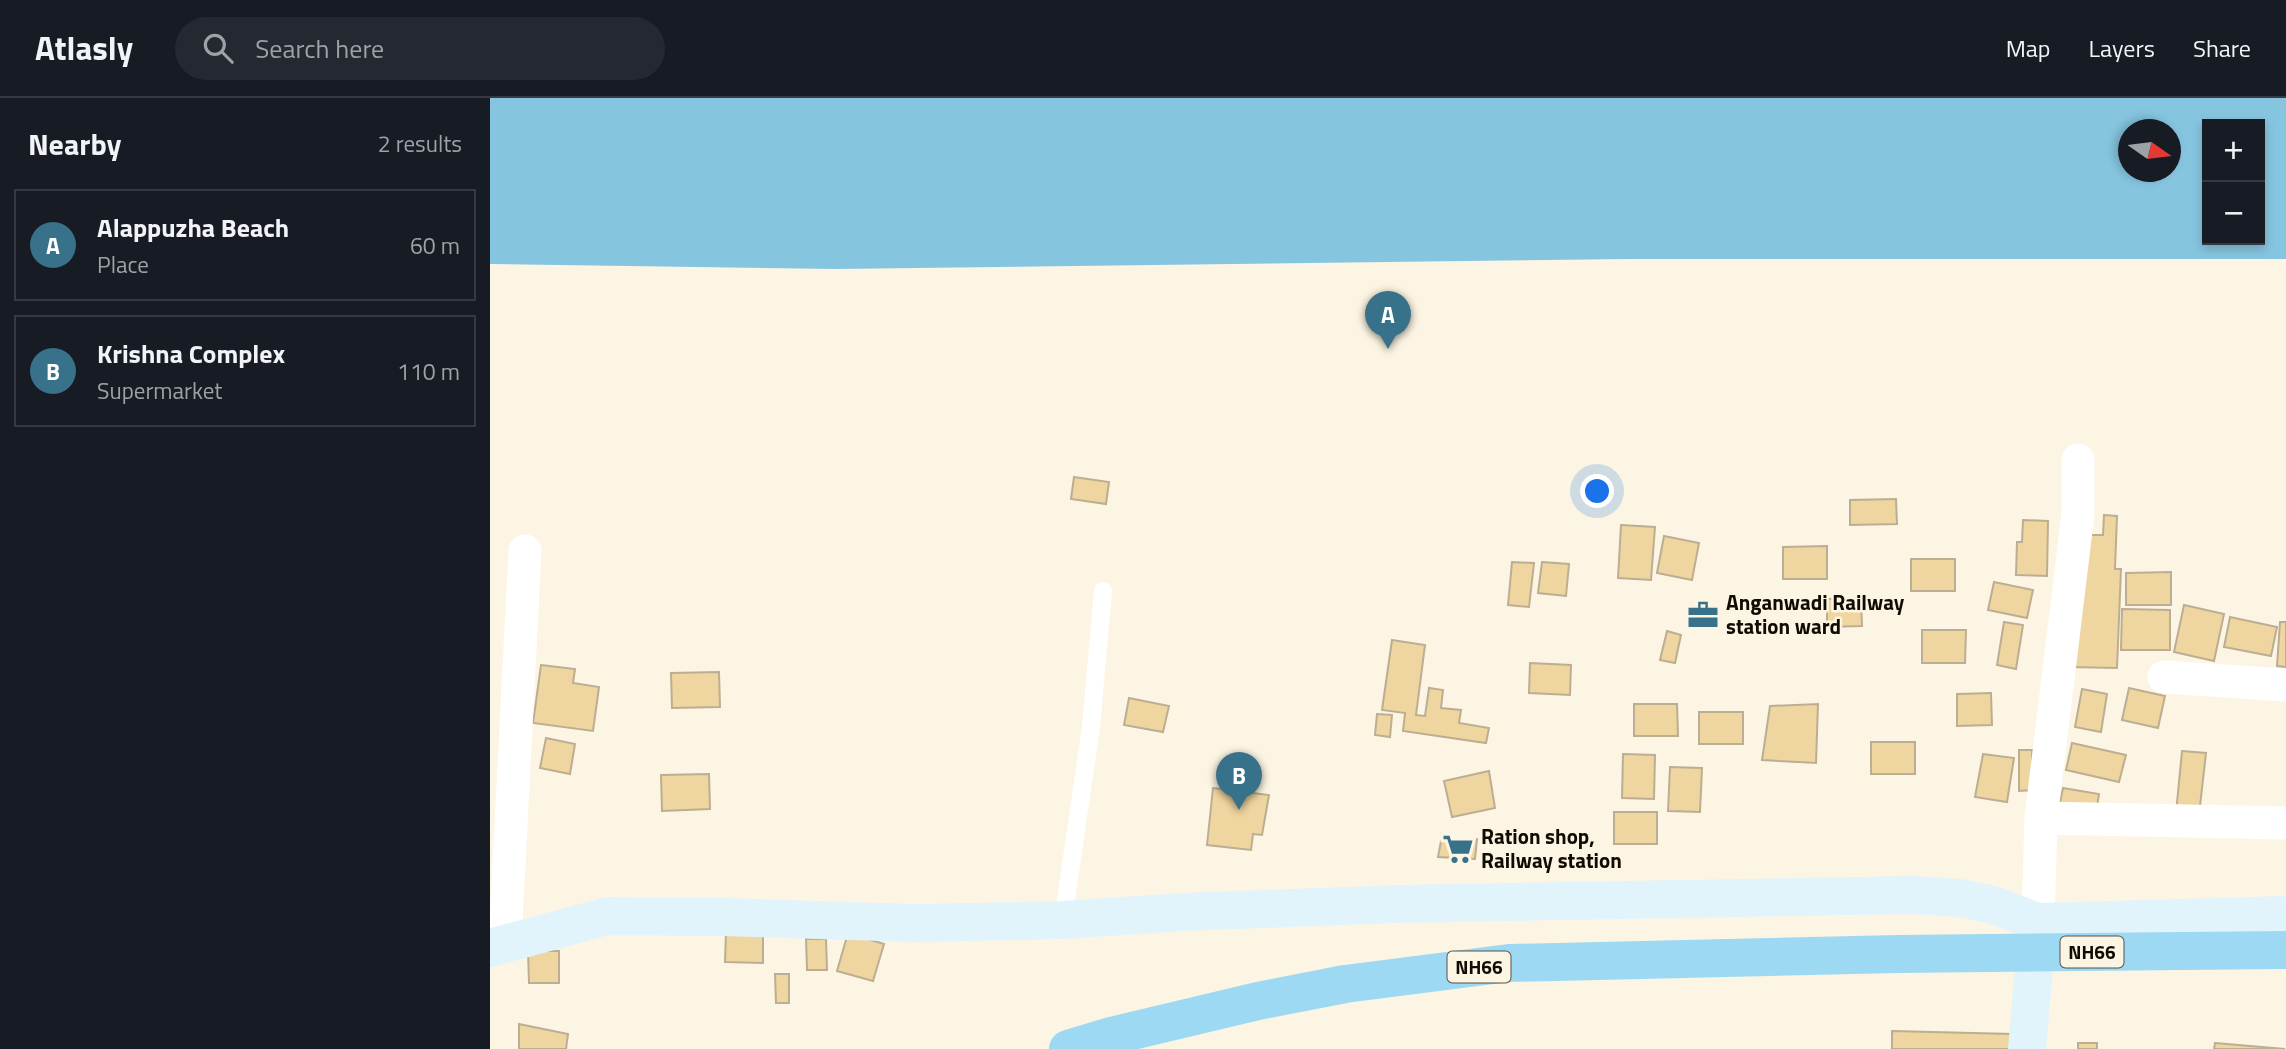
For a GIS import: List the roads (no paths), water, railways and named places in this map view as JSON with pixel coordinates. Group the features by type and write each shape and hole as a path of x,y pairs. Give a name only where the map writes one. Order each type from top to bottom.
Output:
{"highway":[{"name":"NH66","path":"1068,1049 1191,1017 1345,984 1509,963 1898,954 2286,950"}],"main road":[{"path":"497,945 607,916 915,923 1063,920 1183,912 1396,904 1913,895 1961,898 1993,905 2038,922 2286,915"},
{"path":"2027,1049 2038,922"}],"street":[{"path":"2038,922 2041,818 2078,514 2078,460"},
{"path":"497,945 525,551"},
{"path":"2164,677 2286,685"},
{"path":"2041,818 2286,823"}],"lane":[{"path":"1063,920 1091,727 1103,591"}],"water":[{"path":"490,98 2286,98 2286,259 1628,259 836,269 490,264"}],"place":[{"name":"Alappuzha Beach","path":"1388,349"},
{"name":"Anganwadi Railway station ward","path":"1703,615"},
{"name":"Krishna Complex","path":"1239,810"},
{"name":"Ration shop, Railway station","path":"1458,849"}]}
